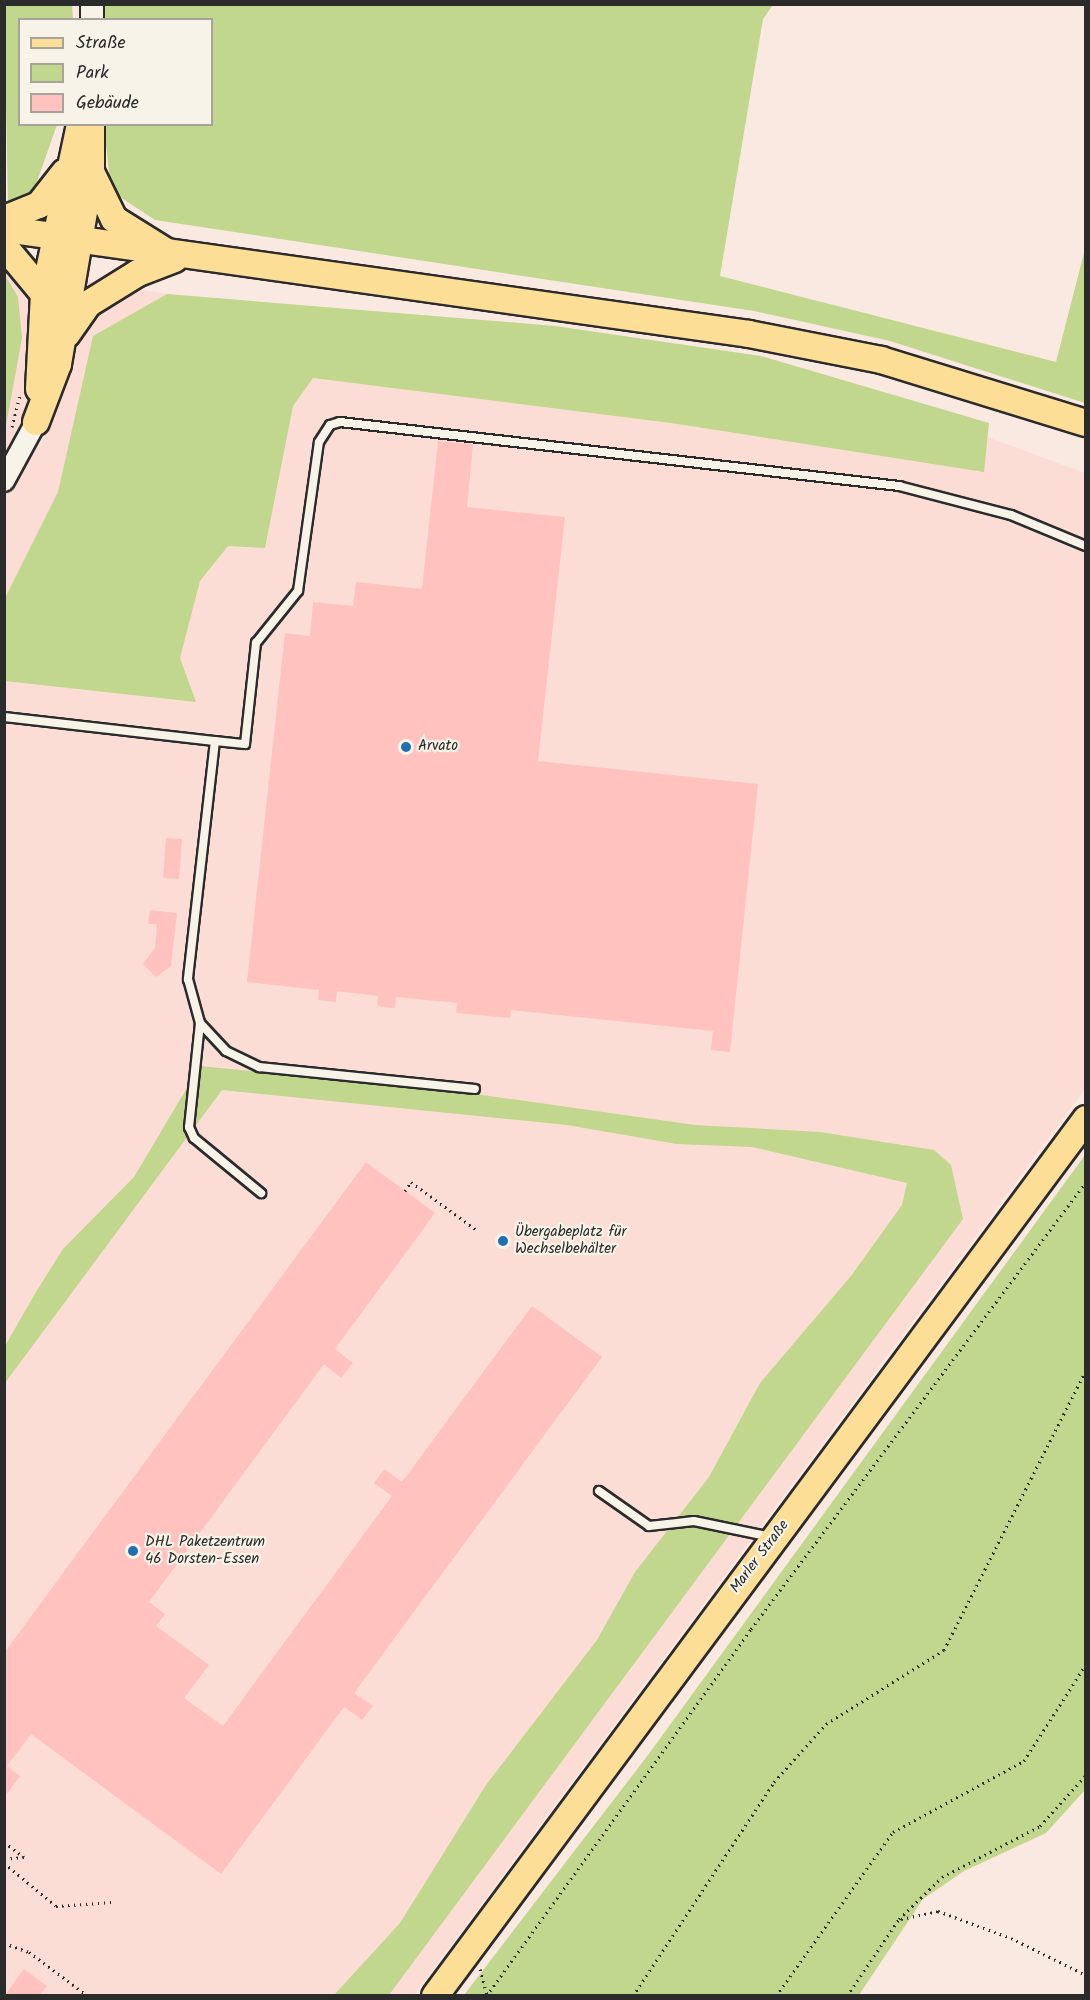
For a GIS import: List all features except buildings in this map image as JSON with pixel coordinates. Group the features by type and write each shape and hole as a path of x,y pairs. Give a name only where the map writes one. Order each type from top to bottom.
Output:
{"main road":[{"path":"80,126 80,165 114,219 177,258"},
{"path":"36,422 62,342 67,241 80,165 90,126"},
{"path":"4,219 39,205 80,165"},
{"path":"4,230 177,258 749,334 881,360 1086,423"},
{"path":"36,422 44,294 67,241"},
{"path":"4,246 44,294"},
{"path":"62,342 88,304 138,273 177,258"},
{"name":"Marler Straße","path":"435,1995 1086,1119"}],"street":[{"path":"4,481 36,422"}],"lane":[{"path":"4,717 245,744 256,643 298,591 319,442 330,425 340,422 899,486 1011,515 1086,546"},
{"path":"215,741 188,979 200,1023 189,1127 194,1138 261,1193"},
{"path":"200,1023 226,1052 259,1067 475,1089"},
{"path":"599,1491 649,1526 694,1521 775,1538"}],"path":[{"path":"405,1191 411,1182 478,1231"},
{"path":"487,1995 752,1629 1086,1182"},
{"path":"633,1995 781,1774 826,1724 944,1650 1086,1370"},
{"path":"776,1995 893,1832 1024,1761 1086,1664"},
{"path":"847,1995 900,1919 942,1877 1040,1826 1086,1775"},
{"path":"4,1842 24,1857 4,1861"},
{"path":"4,1861 56,1906 112,1902"},
{"path":"900,1919 938,1911 1086,1975"},
{"path":"4,1943 29,1952 88,1995"},
{"path":"470,1949 490,1991"}],"shaded area":[{"path":"4,267 952,424 1085,473 1085,1089 414,1995 5,1995"}],"green space":[{"path":"4,5 72,5 73,18 18,18 18,126 57,126 30,201 8,205"},
{"path":"103,5 773,5 763,19 720,276 1056,362 1085,249 1085,403 890,341 754,311 155,220 111,191 104,126 213,126 213,18 103,18"},
{"path":"5,275 18,297 22,338 5,431"},
{"path":"167,294 555,326 761,356 989,423 984,472 671,423 313,378 293,406 265,548 228,546 200,581 180,658 196,702 5,681 5,598 58,492 93,336"},
{"path":"200,1066 454,1091 695,1125 820,1132 934,1150 951,1165 963,1219 389,1995 334,1995 400,1923 486,1785 597,1640 635,1572 709,1477 760,1383 851,1276 902,1205 907,1183 752,1147 677,1144 567,1125 222,1090 5,1383 5,1346 36,1292 63,1249 134,1177"},
{"path":"1085,1155 1085,1790 1046,1833 964,1871 923,1899 859,1995 464,1995 648,1755"}],"place":[{"name":"Arvato","path":"406,747"},
{"name":"Übergabeplatz für Wechselbehälter","path":"503,1241"},
{"name":"DHL Paketzentrum 46 Dorsten-Essen","path":"133,1551"}]}
